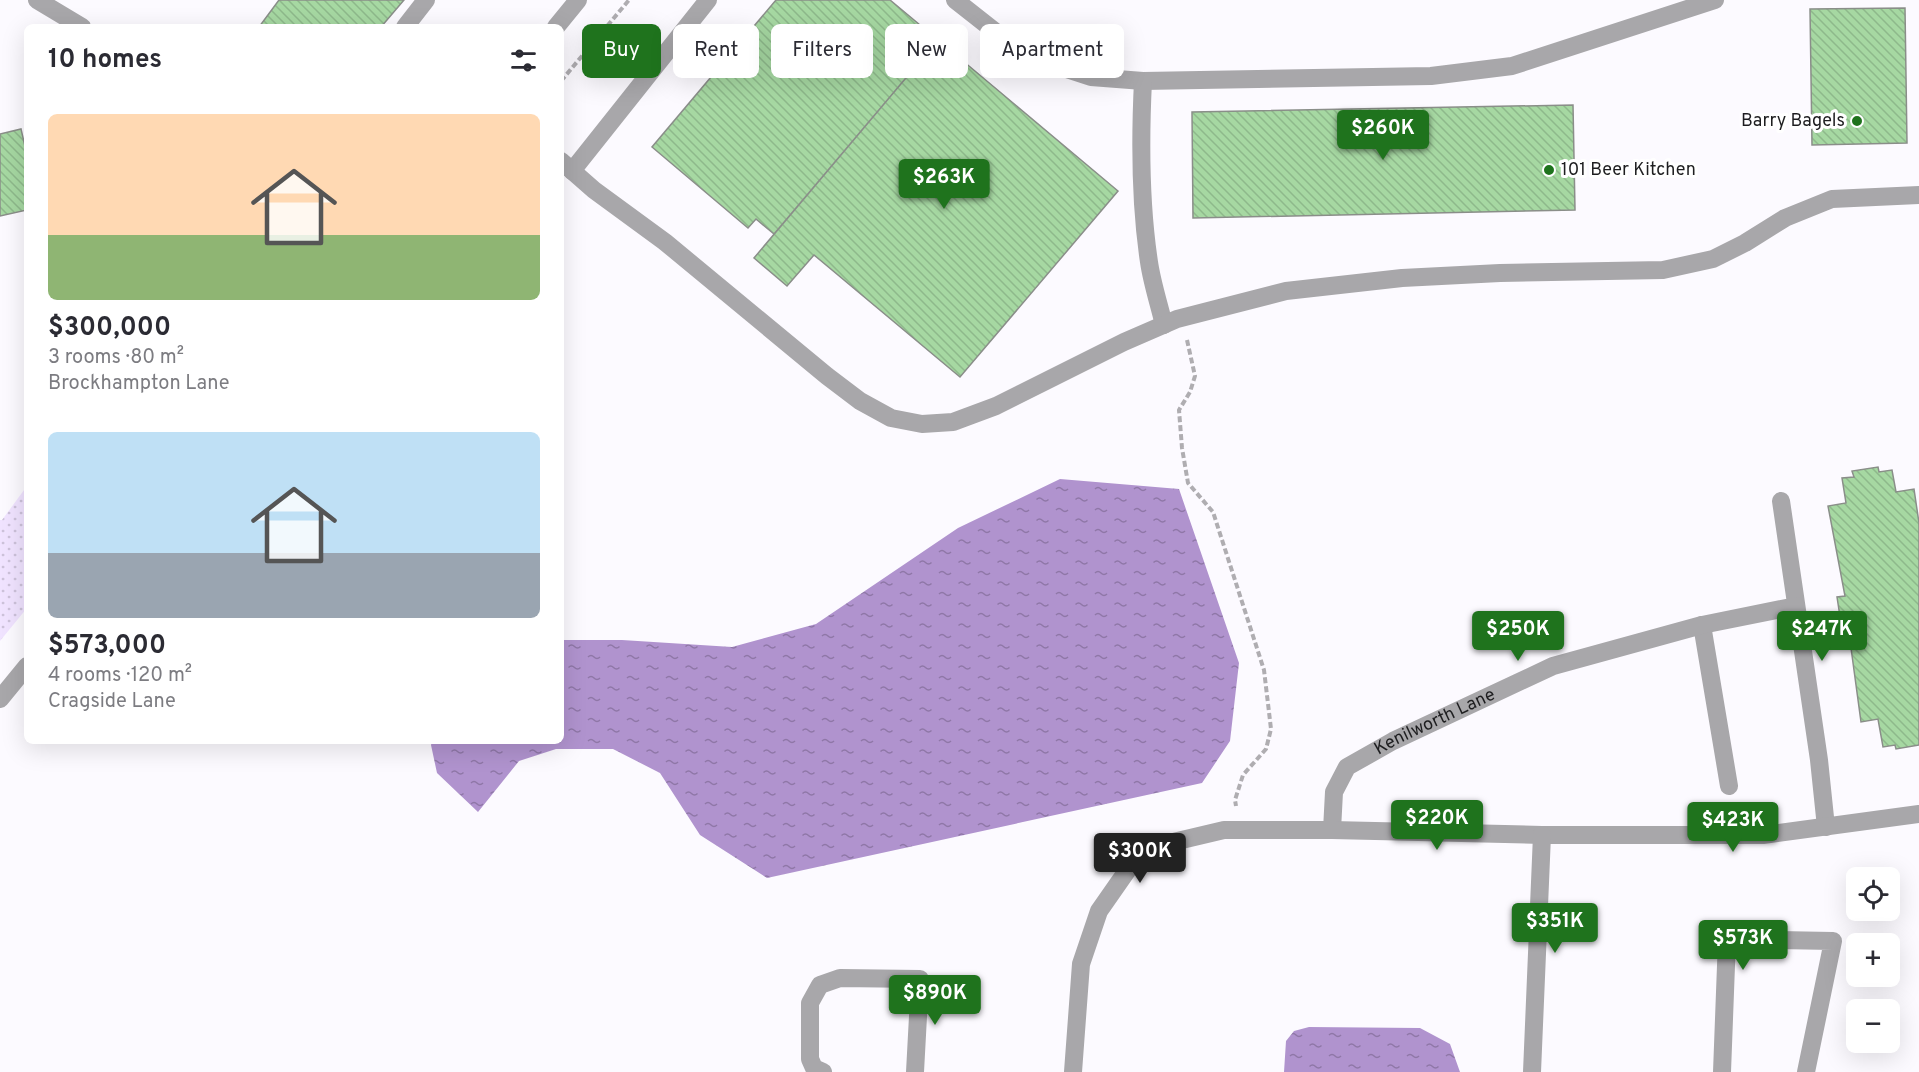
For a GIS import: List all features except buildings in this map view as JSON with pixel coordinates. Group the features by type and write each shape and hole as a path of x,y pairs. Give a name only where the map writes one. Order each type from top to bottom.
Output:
{"street":[{"path":"37,0 77,24"},
{"path":"407,24 426,0"},
{"path":"558,24 578,0"},
{"path":"708,0 566,166 700,270 860,401 891,418 922,424 953,422 996,406 1124,342 1164,325 1286,291 1380,280 1500,273 1663,270 1713,259 1745,243 1785,218 1832,199 1919,195"},
{"path":"955,0 997,33 1048,63 1091,76 1143,81 1431,76 1512,66 1715,0"},
{"path":"1143,81 1142,195 1149,263 1164,325"},
{"path":"1781,501 1819,760 1826,827"},
{"name":"Kenilworth Lane","path":"1332,830 1334,792 1347,767 1393,741 1553,666 1702,626 1796,606"},
{"path":"1702,626 1729,786"},
{"path":"0,699 24,670"},
{"path":"1073,1072 1081,964 1099,911 1129,868 1169,843 1224,830 1542,835 1763,835 1919,814"},
{"path":"1532,1072 1542,835"},
{"path":"1722,1072 1727,939 1833,941 1806,1072"},
{"path":"823,1072 814,1068 810,1059 810,1003 820,985 840,978 920,979 915,1072"}],"path":[{"path":"564,77 629,0"},
{"path":"1184,318 1195,376 1190,392 1179,410 1188,483 1213,512 1264,670 1271,729 1266,749 1243,775 1235,800 1241,830"}],"shaded area":[{"path":"24,490 24,612 0,641 0,520"}],"water":[{"path":"1060,479 1179,489 1239,663 1230,741 1202,783 767,878 700,835 660,773 613,749 556,749 519,761 478,812 437,773 431,744 564,744 564,640 622,640 732,647 816,624 958,528"},
{"path":"1309,1027 1420,1028 1450,1044 1460,1072 1284,1072 1286,1041 1294,1031"}],"place":[{"name":"Barry Bagels","path":"1857,121"},
{"name":"101 Beer Kitchen","path":"1549,170"}]}
